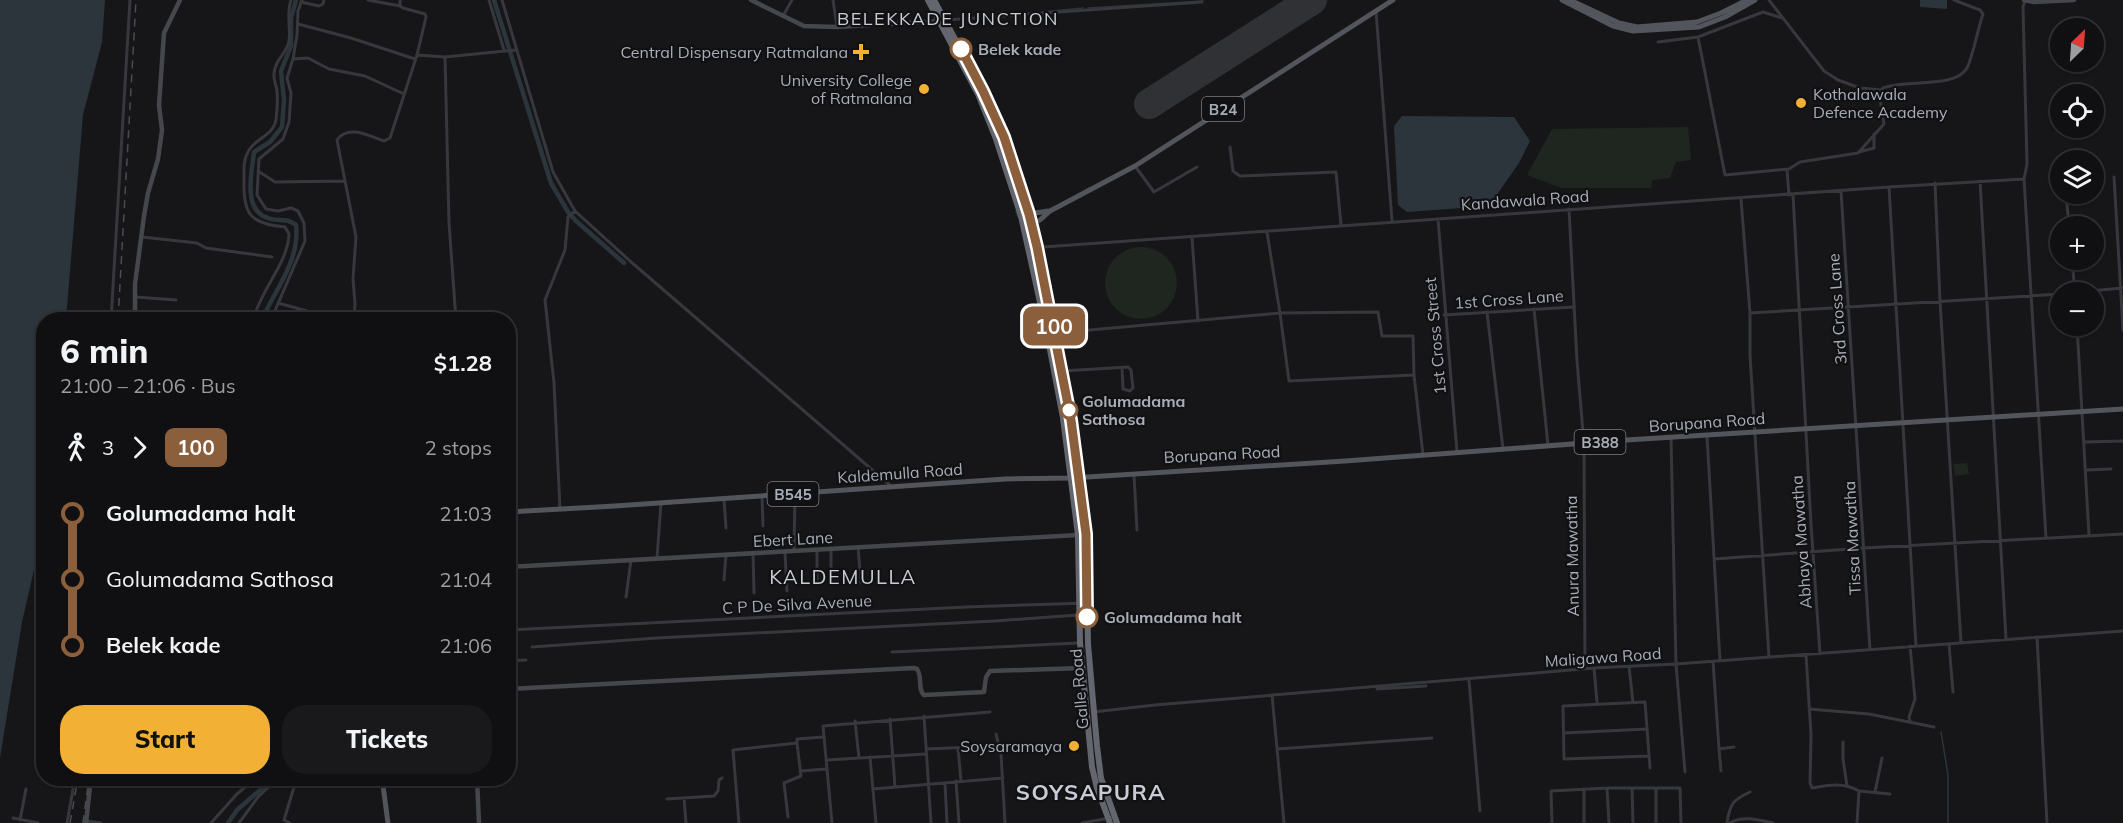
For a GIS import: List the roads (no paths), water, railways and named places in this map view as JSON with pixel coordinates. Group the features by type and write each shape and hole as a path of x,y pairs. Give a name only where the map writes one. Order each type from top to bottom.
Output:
{"highway":[{"name":"Galle Road","path":"928,0 943,20 983,91 1004,137 1029,214 1037,247 1071,420 1078,535 1080,643 1094,778 1113,821"},
{"name":"Galle Road","path":"934,0 986,112 996,139 1021,216 1055,370 1086,534 1088,644 1101,777 1113,821"},
{"path":"1021,216 1029,214"},
{"path":"1023,224 1031,222"}],"main road":[{"name":"B24","path":"1031,222 1040,220 1050,211 1135,166 1393,0"},
{"path":"1562,0 1613,26 1634,31 1699,27 1725,17 1755,0"},
{"path":"1570,0 1619,23 1636,27 1697,22 1721,14 1747,0"},
{"name":"B24","path":"1029,214 1050,211"},
{"name":"Borupana Road","path":"1074,477 2123,409"},
{"name":"Kaldemulla Road","path":"516,512 1005,479 1074,477"},
{"path":"383,786 388,823"}],"street":[{"path":"111,312 130,0"},
{"path":"135,312 134,297 148,193 161,146 159,91 164,33 180,0"},
{"path":"256,312 264,290 285,256 289,234 285,227 263,224 255,220 246,208 243,198 245,162 246,155 254,143 270,134 275,125 277,92 274,74 277,63 289,42 288,12 291,0"},
{"path":"274,312 306,241 304,223 298,211 291,208 278,211 266,209 258,195 257,170 259,159 283,140 289,122 291,93 287,78 293,59 298,11 302,1 319,6 324,0"},
{"path":"354,312 353,279 356,237 337,140 341,134 347,132 388,141 416,57 426,17 424,14 400,6 368,0"},
{"path":"400,0 400,6"},
{"path":"489,0 507,50"},
{"path":"502,0 553,172 573,212 891,487"},
{"path":"751,0 804,26 837,27 1155,2 1202,2"},
{"path":"783,16 792,0"},
{"path":"832,0 837,27"},
{"path":"1771,1 1819,67 1831,76 1860,88 1881,90 1894,85 1952,80 1966,69 1983,14 1980,10 1954,0"},
{"path":"2046,538 2024,179 2026,164 2024,7 2025,1 2073,0"},
{"path":"1376,11 1392,222"},
{"path":"1658,42 1698,37 1763,12 1783,17"},
{"path":"298,24 416,57 445,57 517,50"},
{"path":"1698,37 1725,175 1787,170 1800,162 1857,153 1874,148 1874,134"},
{"path":"445,57 449,224 455,312"},
{"path":"293,59 308,58 329,69 365,76 404,94"},
{"path":"1857,153 1884,124 1879,96 1881,90"},
{"path":"1230,147 1233,171 1240,176 1336,172 1341,225"},
{"path":"1135,166 1154,192 1197,167"},
{"path":"257,170 275,182 345,181"},
{"name":"Abhaya Mawatha","path":"1787,170 1800,310 1820,654"},
{"path":"2114,177 2123,330"},
{"name":"Kandawala Road","path":"1028,248 1192,238 1569,209 1741,199 1935,183 2024,179"},
{"path":"1980,181 2006,639"},
{"path":"1935,183 1961,643"},
{"path":"1889,187 1916,646"},
{"name":"3rd Cross Lane","path":"1841,190 1857,426"},
{"path":"1741,199 1750,313 1750,356 1769,657"},
{"name":"Anura Mawatha","path":"1569,209 1576,361 1584,444 1585,669"},
{"path":"560,509 554,383 545,300 565,250 568,217 573,212"},
{"name":"1st Cross Street","path":"1438,219 1444,315 1457,452"},
{"path":"1267,232 1289,381 1414,375"},
{"path":"142,237 197,243 206,248 272,257"},
{"path":"1192,238 1198,321"},
{"path":"2104,290 2121,288"},
{"path":"1750,313 2050,295"},
{"path":"134,297 176,300"},
{"path":"278,303 307,312"},
{"name":"1st Cross Lane","path":"1444,315 1575,306"},
{"path":"1534,309 1548,446"},
{"path":"1055,333 1280,313 1378,312 1382,336 1413,336 1414,375 1423,455"},
{"path":"1487,312 1503,449"},
{"path":"2079,336 2089,535"},
{"path":"1062,370 1128,367 1131,370 1133,388 1130,392 1123,389 1122,368"},
{"name":"Tissa Mawatha","path":"1857,426 1870,650"},
{"path":"1707,436 1720,661"},
{"path":"1671,438 1676,664 1685,772"},
{"path":"2085,442 2123,441"},
{"path":"2086,470 2111,470"},
{"path":"1134,473 1137,530"},
{"path":"794,550 795,494"},
{"path":"762,496 763,526"},
{"path":"724,499 726,528"},
{"path":"657,559 661,503"},
{"path":"1714,559 1910,545 2123,534"},
{"name":"Ebert Lane","path":"516,567 1078,535"},
{"path":"858,547 861,583"},
{"path":"831,548 831,579"},
{"path":"817,549 817,585"},
{"path":"785,552 787,591"},
{"path":"724,580 726,554"},
{"path":"753,554 754,592"},
{"path":"626,597 631,560"},
{"name":"C P De Silva Avenue","path":"516,630 1000,605 1087,603"},
{"path":"532,647 1080,615"},
{"name":"Maligawa Road","path":"1086,713 1147,705 1594,668 1806,655 2123,631"},
{"path":"2037,637 2047,823"},
{"path":"892,652 1080,643"},
{"path":"1949,644 1953,692"},
{"path":"1910,646 1914,699 1909,717 1911,722"},
{"path":"1806,655 1812,788 1823,785 1847,786 1868,794 1875,792 1890,794"},
{"path":"516,660 526,660"},
{"path":"1713,661 1721,771"},
{"path":"1629,666 1633,702"},
{"path":"516,689 914,668 920,673 920,690 924,695 984,692 986,677 990,671 1082,668"},
{"path":"1594,668 1597,703"},
{"path":"1469,680 1480,811"},
{"path":"1284,823 1272,694 1426,686"},
{"path":"1649,756 1564,759 1563,706 1645,702 1650,768"},
{"path":"1809,709 1869,714 1934,727"},
{"path":"832,823 823,726 990,712"},
{"path":"924,716 931,823"},
{"path":"890,719 895,787"},
{"path":"855,722 859,758"},
{"path":"1564,733 1647,729"},
{"path":"996,734 1003,778 1005,823"},
{"path":"788,817 784,783 800,778 797,739 823,737"},
{"path":"1277,749 1432,738"},
{"path":"1843,742 1847,786"},
{"path":"739,823 733,750 797,743"},
{"path":"826,760 999,746"},
{"path":"1719,749 1734,747"},
{"path":"958,748 961,781"},
{"path":"870,757 876,823"},
{"path":"1875,792 1882,758"},
{"path":"801,771 826,769"},
{"path":"667,799 717,795 719,780 722,778"},
{"path":"873,789 1003,778"},
{"path":"945,782 946,823"},
{"path":"956,782 959,823"},
{"path":"67,823 74,786"},
{"path":"90,786 86,822 101,823"},
{"path":"211,823 246,786"},
{"path":"239,823 258,797 270,786"},
{"path":"290,823 284,820 294,786"},
{"path":"477,786 479,823"},
{"path":"1608,788 1609,823"},
{"path":"1552,823 1551,791 1608,788 1680,788 1681,823"},
{"path":"1632,788 1633,823"},
{"path":"1656,788 1656,823"},
{"path":"20,820 26,789"},
{"path":"1584,789 1584,823"},
{"path":"1857,823 1859,791"},
{"path":"1728,823 1733,803 1738,796 1750,792"},
{"path":"684,798 686,823"},
{"path":"13,818 39,823"},
{"path":"1728,823 1736,819 1773,823"},
{"path":"1083,823 1113,821"}],"waterway":[{"path":"266,312 292,260 296,225 260,214 255,207 250,190 252,169 254,152 270,142 282,127 284,100 281,71 291,46 291,18 296,0"},
{"path":"494,0 551,183 575,220 624,263"},
{"path":"1088,8 1203,1"},
{"path":"1042,12 1083,8"},
{"path":"1016,211 1018,217"},
{"path":"1941,732 1948,775 1948,823"},
{"path":"228,823 237,810 265,786"}],"railway":[{"path":"118,312 136,0"},
{"path":"70,823 77,786"},
{"path":"83,823 88,786"}],"place":[{"name":"Belek kade","path":"961,49"},
{"name":"Central Dispensary Ratmalana","path":"861,52"},
{"name":"University College of Ratmalana","path":"924,89"},
{"name":"Kothalawala Defence Academy","path":"1801,103"},
{"name":"Golumadama Sathosa","path":"1069,410"},
{"name":"Golumadama halt","path":"1087,617"},
{"name":"Soysaramaya","path":"1074,746"}],"district":[{"name":"BELEKKADE JUNCTION","path":"948,18"},
{"name":"KALDEMULLA","path":"843,576"},
{"name":"SOYSAPURA","path":"1091,792"}]}
